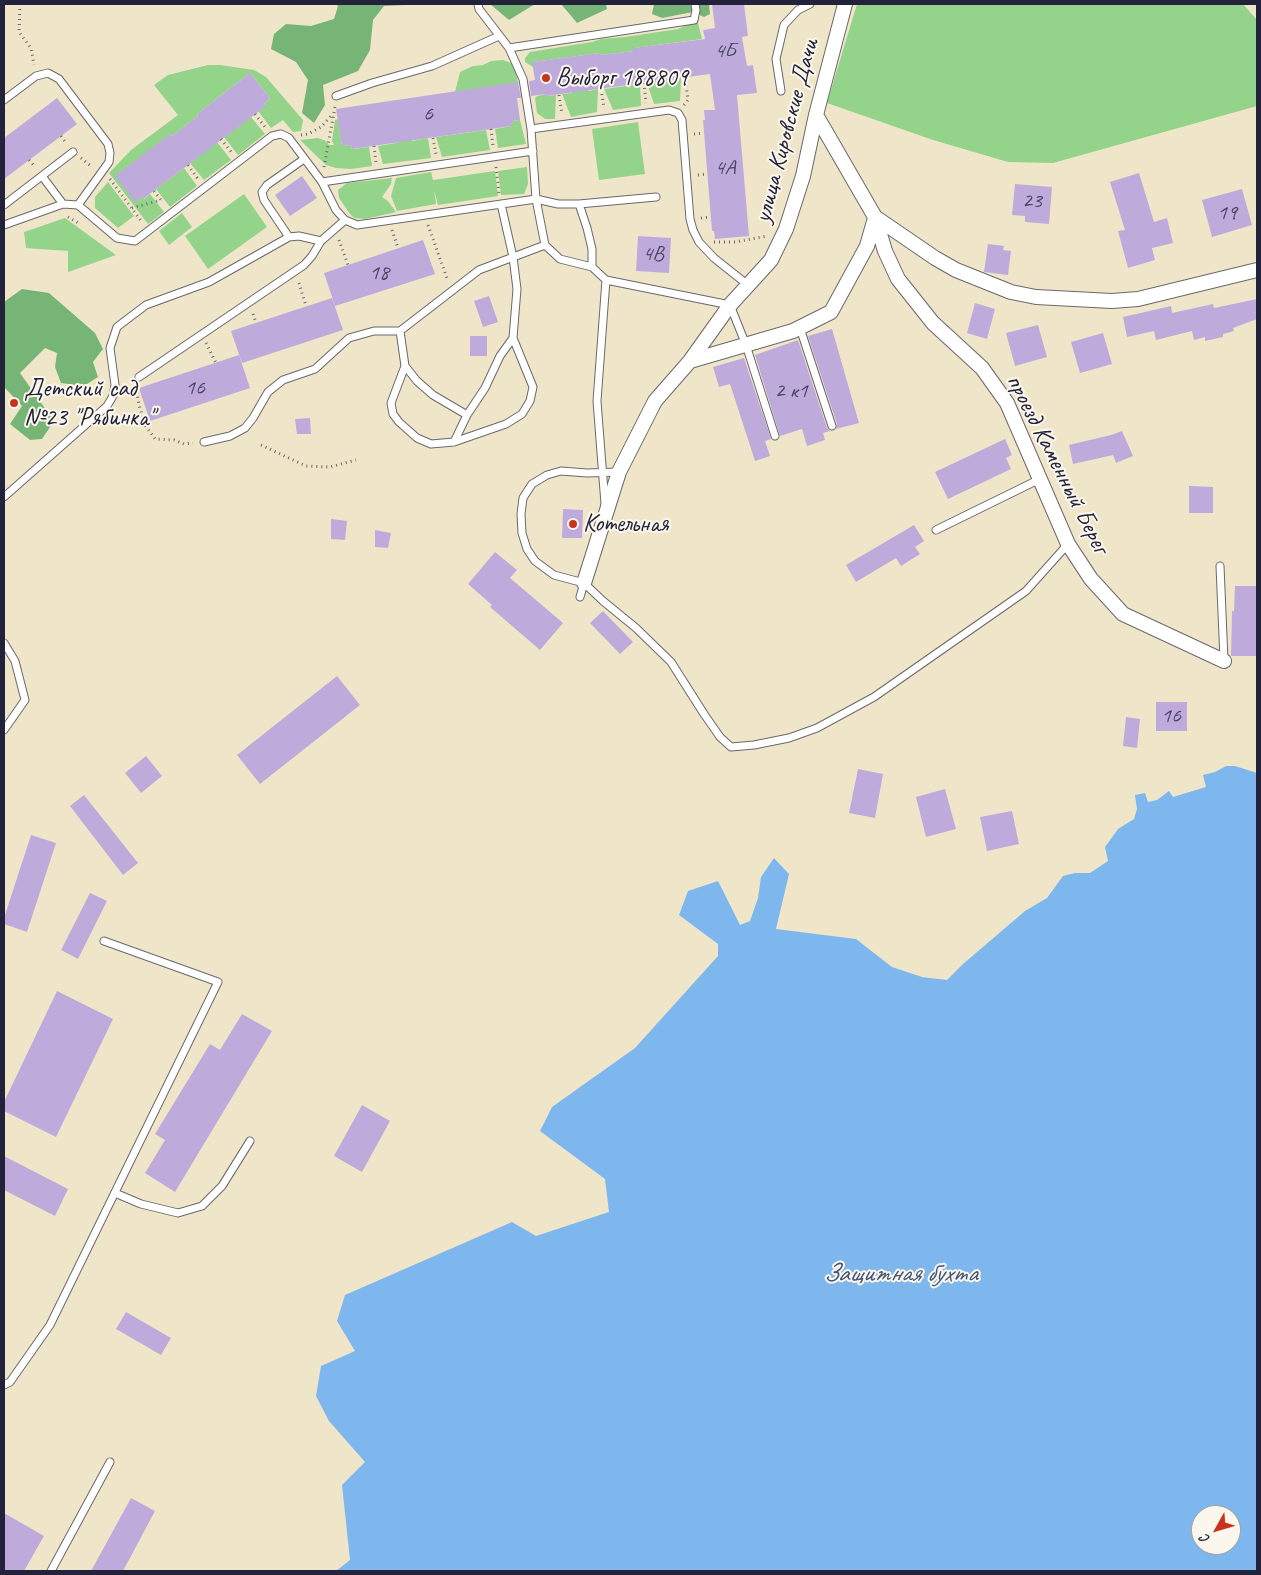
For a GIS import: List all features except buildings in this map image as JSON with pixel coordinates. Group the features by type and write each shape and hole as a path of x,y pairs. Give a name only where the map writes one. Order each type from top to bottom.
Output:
{"street":[{"name":"улица Кировские Дачи","path":"606,514 619,472 655,401 690,361 730,305 749,286 770,260 784,232 803,176 816,115 845,4"},
{"name":"проезд Каменный Берег","path":"816,115 875,217 885,251 898,279 933,323 982,368 1007,403 1054,516 1068,544 1091,579 1123,614 1224,661"},
{"path":"690,361 793,332 831,312 868,246 875,217 956,270 1011,292 1036,298 1112,301 1138,299 1257,270"},
{"path":"584,583 606,514"}],"lane":[{"path":"478,4 509,48 523,79 531,129 536,199 545,245 560,259 592,267 606,280 730,305 746,345 775,436"},
{"path":"509,48 694,20 695,4"},
{"path":"781,91 776,59 784,25 798,10 810,4"},
{"path":"336,96 372,83 432,66 499,36"},
{"path":"4,100 36,76 48,73 59,79 108,144 109,162 78,205"},
{"path":"531,129 669,110 678,113 682,120 690,219 693,230 699,242 714,258 749,286"},
{"path":"4,225 63,204 78,205 118,238 135,241 272,136 281,134 288,138 322,182 336,210 345,220 357,225 536,199 558,204 579,204 656,197"},
{"path":"322,182 533,151"},
{"path":"4,205 73,152"},
{"path":"289,237 264,200 262,192 267,185 304,159"},
{"path":"42,176 63,204"},
{"path":"400,331 405,366 391,403 393,414 417,438 431,444 454,442 506,424 522,414 530,401 533,387 513,338 517,289 513,257 501,204"},
{"path":"579,204 590,242 592,267"},
{"path":"137,379 304,265 321,241 345,220"},
{"path":"4,497 107,406 113,396 115,385 110,348 117,327 146,305 209,282 289,237 299,236 321,241"},
{"path":"204,442 230,436 245,428 268,392 283,380 315,368 349,338 374,331 400,331 479,270 545,245"},
{"path":"606,280 597,401 606,514"},
{"path":"800,328 832,426"},
{"path":"454,442 467,416 485,388 500,356 513,338"},
{"path":"405,366 417,381 434,395 467,416"},
{"path":"619,472 561,471 547,475 532,484 524,498 521,514 522,533 527,549 536,561 554,575 584,583 603,602 636,628 671,662 720,736 731,747 754,745 789,738 817,728 874,697 1026,591 1068,544"},
{"path":"936,530 1040,479"},
{"path":"1220,566 1224,661"},
{"path":"580,597 584,583"},
{"path":"4,643 15,661 25,700 4,730"},
{"path":"4,1385 10,1382 50,1325 218,982 104,941"},
{"path":"115,1192 141,1204 178,1214 202,1206 222,1186 250,1141"},
{"path":"51,1571 110,1462"}],"path":[{"path":"20,4 19,32 31,48 36,76"},
{"path":"678,113 688,100 685,77"},
{"path":"644,83 648,113"},
{"path":"601,89 606,119"},
{"path":"559,95 563,124"},
{"path":"322,182 336,96"},
{"path":"288,138 308,134 321,127 334,113"},
{"path":"255,114 272,136"},
{"path":"221,139 238,162"},
{"path":"73,152 102,172 149,230"},
{"path":"495,157 501,204"},
{"path":"188,165 205,188"},
{"path":"154,191 171,213"},
{"path":"132,208 161,200"},
{"path":"62,216 70,217 85,228"},
{"path":"423,216 432,232 452,291"},
{"path":"390,220 398,248"},
{"path":"336,229 348,265"},
{"path":"699,242 735,242 784,232"},
{"path":"295,271 306,306"},
{"path":"202,334 216,363"},
{"path":"137,379 141,412 149,433 155,439 174,440 184,444 204,442"},
{"path":"261,446 306,466 330,467 356,460"}],"green space":[{"path":"335,4 426,4 384,6 373,20 370,50 358,71 323,85 325,105 314,123 302,113 308,80 296,62 271,49 274,34 286,24 311,26 334,19 338,6"},
{"path":"490,4 535,4 509,20"},
{"path":"561,4 606,4 607,9 577,23"},
{"path":"654,4 709,4 710,14 704,17 693,12 662,18 652,14"},
{"path":"857,4 1243,4 1257,20 1257,106 1053,163 1008,162 933,140 827,103"},
{"path":"693,22 698,23 702,39 634,48 634,51 601,55 600,53 533,62 533,67 525,62 525,58 530,52 601,39 678,29"},
{"path":"503,60 511,63 516,71 518,83 455,92 460,72 473,66"},
{"path":"208,65 254,70 266,77 303,120 301,131 293,132 283,120 271,128 258,111 270,98 250,73 172,136 170,134 142,197 144,199 150,194 164,212 148,224 109,173 131,150 178,115 154,85 168,75"},
{"path":"681,78 680,101 654,104 647,83 656,81 656,79"},
{"path":"640,84 641,106 613,110 604,89"},
{"path":"588,89 589,91 598,89 597,112 571,117 562,94"},
{"path":"546,94 546,96 556,95 555,119 545,119 537,113 535,98"},
{"path":"251,117 265,134 238,155 224,137"},
{"path":"338,119 342,146 351,145 352,149 369,147 372,166 351,169 326,165 300,140 318,138 326,141 329,145 334,145 332,141 335,120"},
{"path":"520,120 526,144 498,148 495,129 512,126 512,121"},
{"path":"638,122 645,174 599,180 592,129"},
{"path":"486,130 490,150 442,157 436,137"},
{"path":"411,136 412,141 428,138 431,158 383,164 378,146 396,143"},
{"path":"217,142 231,160 204,180 190,163"},
{"path":"527,167 528,184 524,194 501,195 498,171"},
{"path":"184,168 197,186 170,207 156,189"},
{"path":"495,171 498,196 438,205 434,190 436,204 397,211 391,196 396,178 431,172 433,180"},
{"path":"392,178 391,184 382,197 388,201 396,212 365,219 354,218 339,198 338,190 347,183"},
{"path":"108,182 134,216 118,228 95,208 95,197"},
{"path":"244,194 267,227 208,269 185,236"},
{"path":"182,213 192,227 169,245 159,231"},
{"path":"65,218 116,255 68,272 68,251 26,248 24,232"},
{"path":"22,289 49,293 95,333 103,349 93,362 98,377 84,386 61,383 55,367 57,353 45,348 20,373 54,421 42,439 30,440 10,424 22,406 4,387 4,302"}],"water":[{"name":"Защитная бухта","path":"1226,766 1235,766 1257,773 1257,1571 336,1571 350,1560 342,1485 365,1462 329,1421 316,1396 321,1366 355,1351 337,1321 345,1295 512,1222 536,1236 609,1212 605,1179 540,1131 552,1107 635,1048 718,956 718,944 679,915 688,891 718,881 740,925 750,921 758,898 761,877 774,858 789,874 776,929 856,939 892,967 922,977 947,980 1025,911 1047,898 1063,876 1075,873 1090,873 1108,861 1105,847 1118,829 1134,819 1137,809 1135,795 1145,793 1148,802 1157,800 1169,791 1173,797 1206,787 1203,775 1215,772"}],"place":[{"name":"Выборг 188809","path":"546,78"},
{"name":"Детский сад №23 \"Рябинка\"","path":"14,403"},
{"name":"Котельная","path":"573,524"}]}
